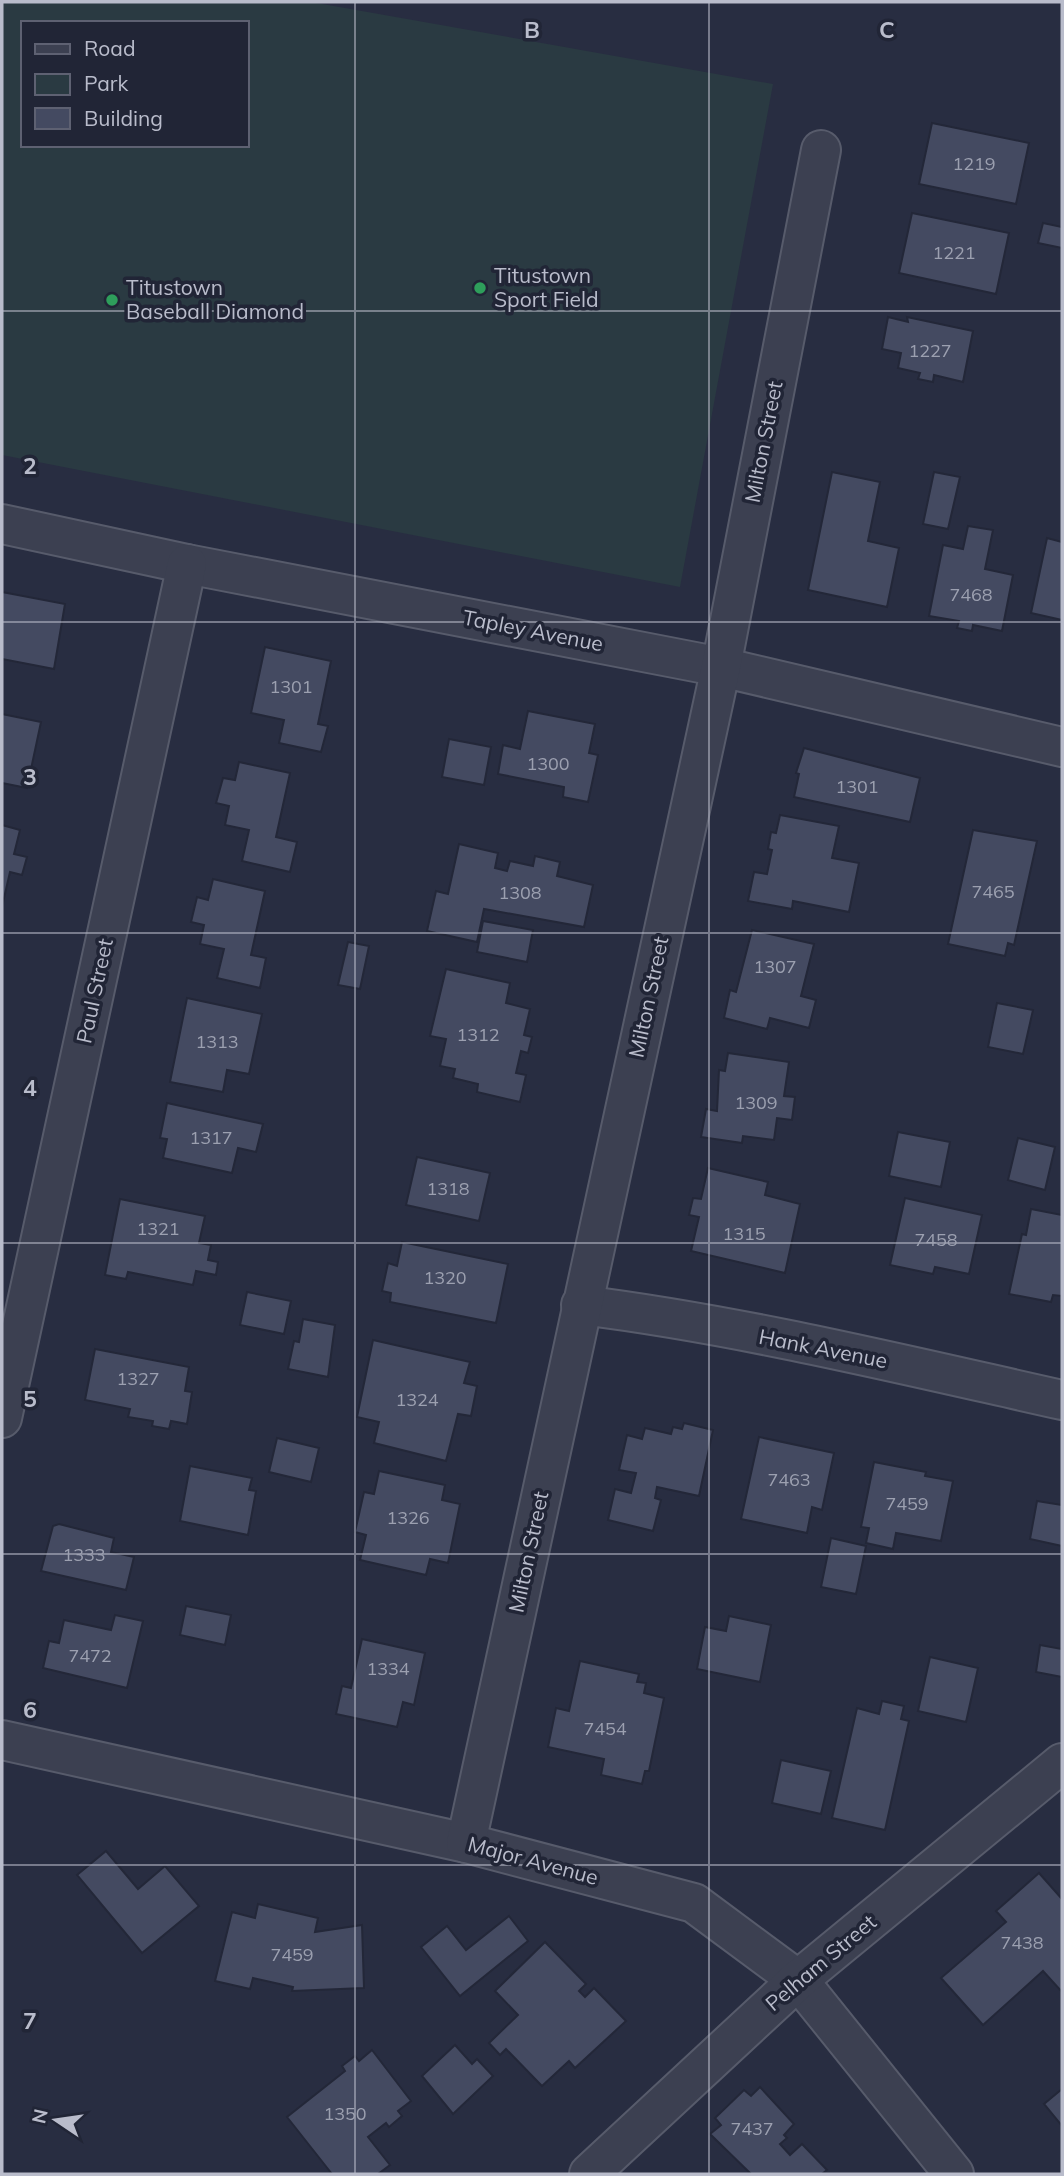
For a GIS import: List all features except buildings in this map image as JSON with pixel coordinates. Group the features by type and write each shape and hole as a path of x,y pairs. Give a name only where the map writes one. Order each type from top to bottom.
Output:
{"street":[{"name":"Milton Street","path":"466,1843 720,667 821,150"},
{"name":"Tapley Avenue","path":"2,524 187,564 720,667 1062,747"},
{"name":"Paul Street","path":"2,1418 187,564"},
{"name":"Hank Avenue","path":"582,1305 626,1311 873,1359 1062,1400"},
{"name":"Major Avenue","path":"2,1740 466,1843 694,1903 798,1980 954,2174"},
{"name":"Pelham Street","path":"589,2174 798,1980 1062,1763"}],"green space":[{"name":"Titustown Sport Field","path":"2,2 311,2 773,84 680,587 2,455"}],"place":[{"name":"Titustown Sport Field","path":"480,288"},
{"name":"Titustown Baseball Diamond","path":"112,300"}]}
